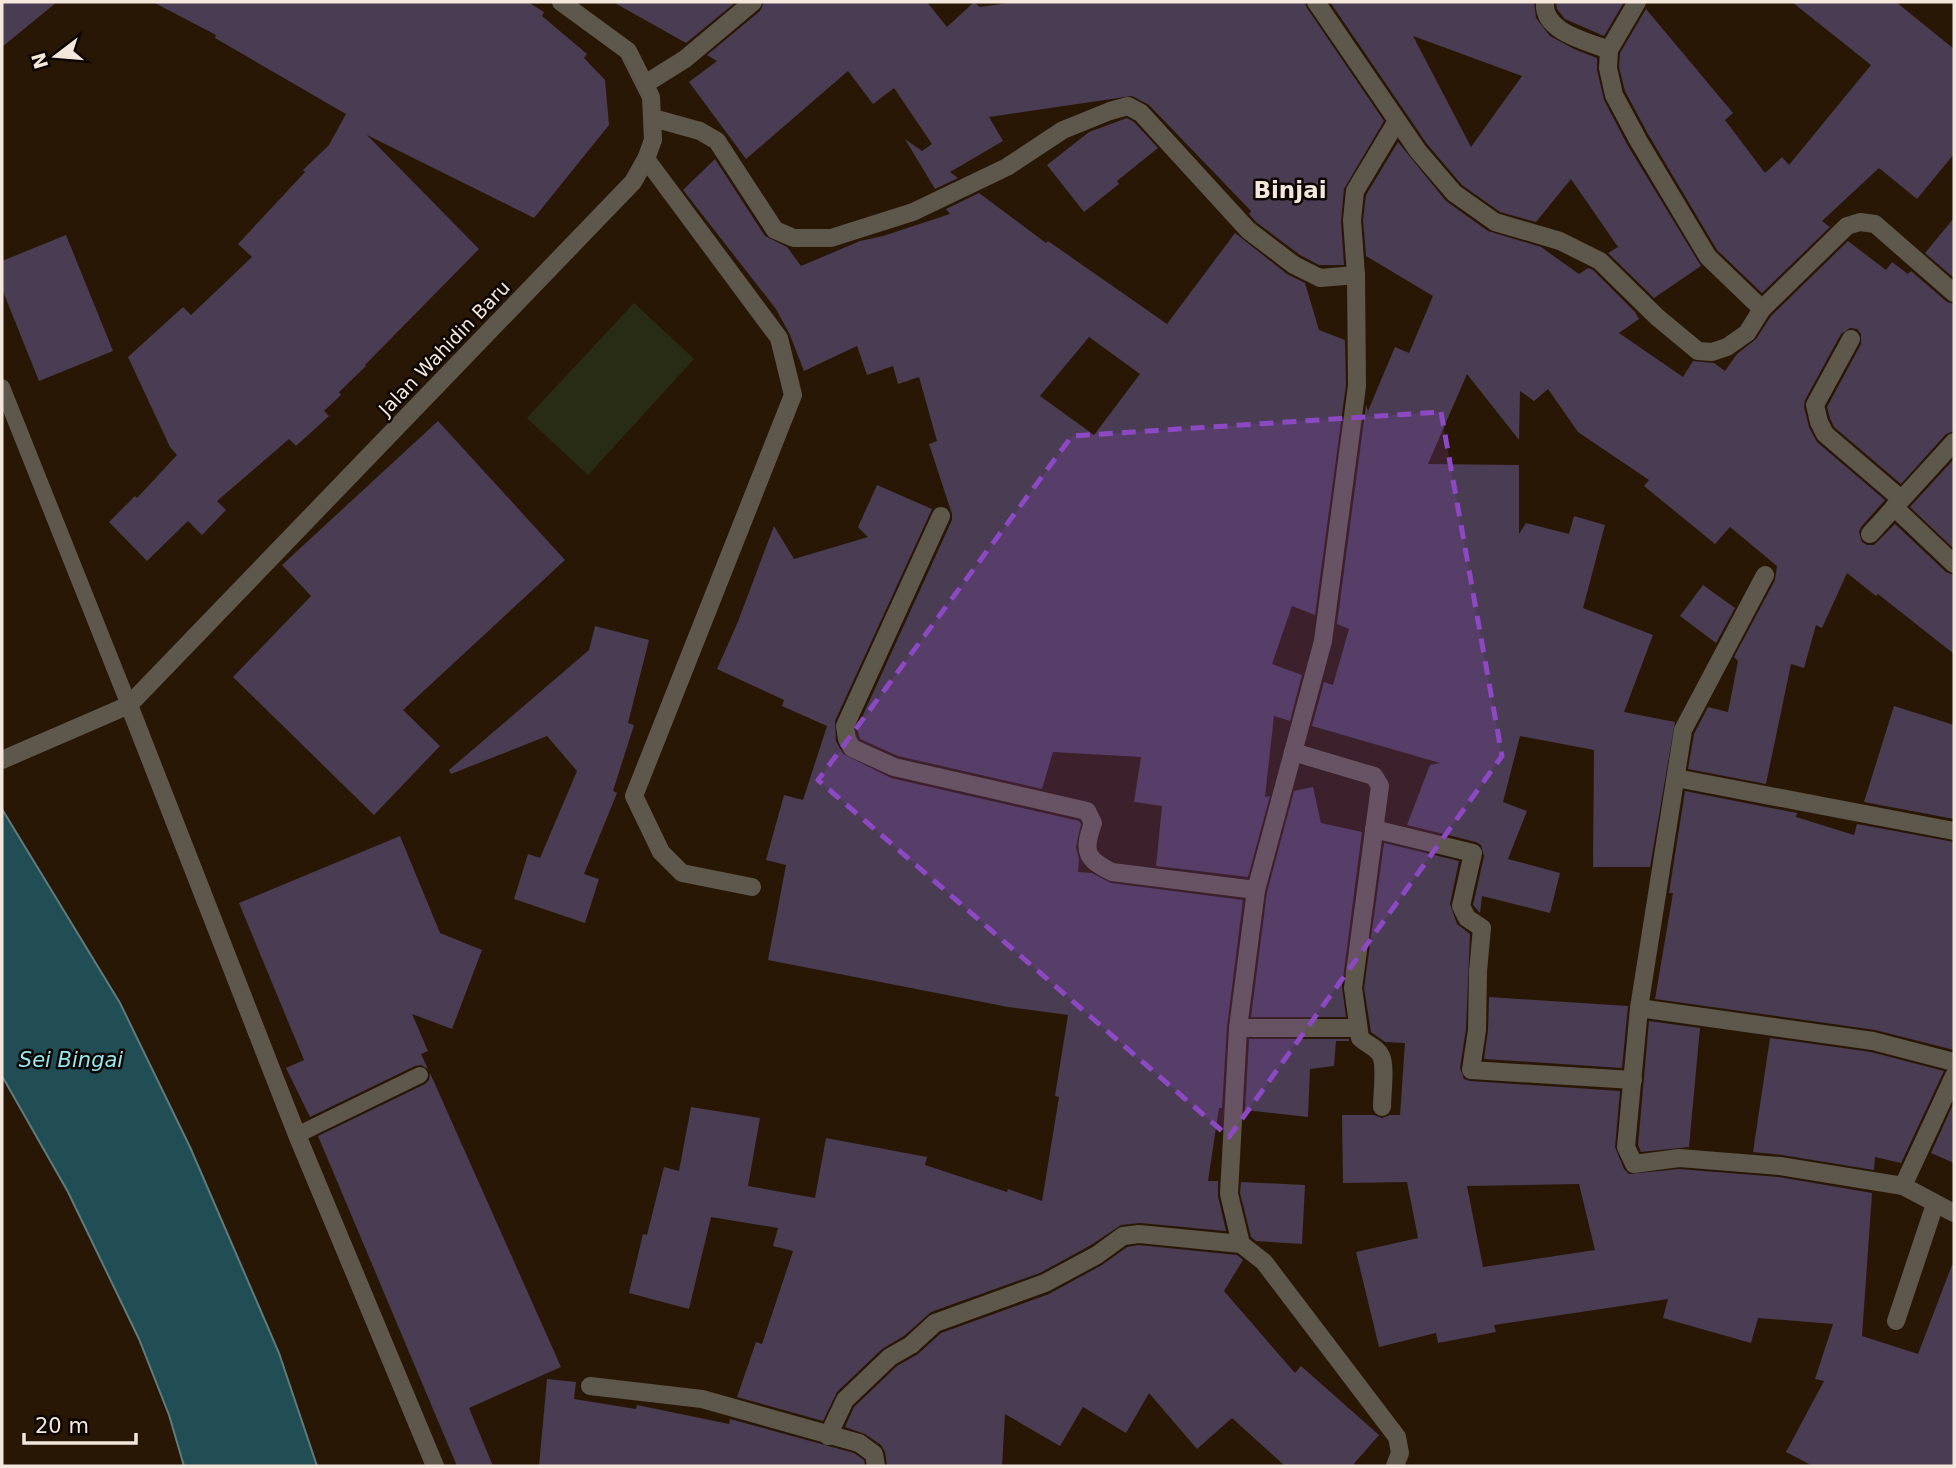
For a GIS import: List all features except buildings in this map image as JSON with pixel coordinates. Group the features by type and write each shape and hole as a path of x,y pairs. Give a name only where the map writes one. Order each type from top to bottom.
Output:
{"street":[{"name":"Jalan Wahidin Baru","path":"129,705 632,182 646,159 653,139 651,97 628,51 582,8 561,2"},
{"path":"645,84 685,59 753,2"},
{"path":"1316,2 1418,151 1454,193 1495,222 1560,241 1600,261 1657,317 1698,351 1712,352 1727,347 1747,333 1762,309 1847,226 1860,222 1875,224 1954,293"},
{"path":"1545,2 1546,15 1556,27 1609,50"},
{"path":"1637,2 1609,50 1608,68 1614,95 1707,257 1762,309"},
{"path":"653,118 700,131 717,141 775,230 794,238 831,238 913,212 1007,167 1063,130 1128,106 1141,113 1248,230 1294,265 1320,278 1356,275"},
{"path":"1241,1244 1229,1194 1238,1028 1256,890 1322,641 1355,400 1356,275 1352,220 1355,191 1397,121"},
{"path":"646,159 779,338 793,395 635,796 661,852 682,873 752,887"},
{"path":"1851,339 1815,405 1819,422 1825,434 1898,503 1954,564"},
{"path":"1870,534 1954,442"},
{"path":"942,516 845,726 852,748 894,767 1087,811 1093,823 1087,839 1088,854 1094,863 1112,872 1256,890"},
{"path":"1765,575 1683,730 1640,1007 1626,1147 1634,1164 1679,1158 1780,1166 1903,1186 1954,1213"},
{"path":"2,760 129,705 297,1135 435,1466"},
{"path":"1293,752 1374,776 1380,786 1353,988 1360,1038 1382,1056 1382,1107"},
{"path":"1676,778 1954,831"},
{"path":"1374,829 1473,853 1461,906 1467,918 1482,928 1477,1030 1471,1070 1633,1080"},
{"path":"1640,1007 1873,1041 1954,1062"},
{"path":"1238,1028 1358,1028"},
{"path":"1903,1186 1954,1076"},
{"path":"1896,1321 1936,1204"},
{"path":"828,1436 845,1400 890,1357 911,1345 935,1323 1045,1283 1097,1255 1124,1236 1139,1234 1241,1244 1264,1262 1391,1427 1397,1437 1400,1453 1395,1466"},
{"path":"590,1387 702,1399 859,1443 874,1454 876,1466"}],"lane":[{"path":"2,387 129,705"},
{"path":"297,1135 420,1075"}],"highlighted area":[{"path":"1441,412 1502,756 1229,1137 818,780 1072,436"}],"green space":[{"path":"634,303 694,359 588,475 527,418"}],"water":[{"name":"Sei Bingai","path":"2,809 120,1003 190,1147 279,1353 317,1466 184,1466 169,1415 139,1339 68,1192 2,1076"}],"district":[{"name":"Binjai","path":"1290,190"}]}
